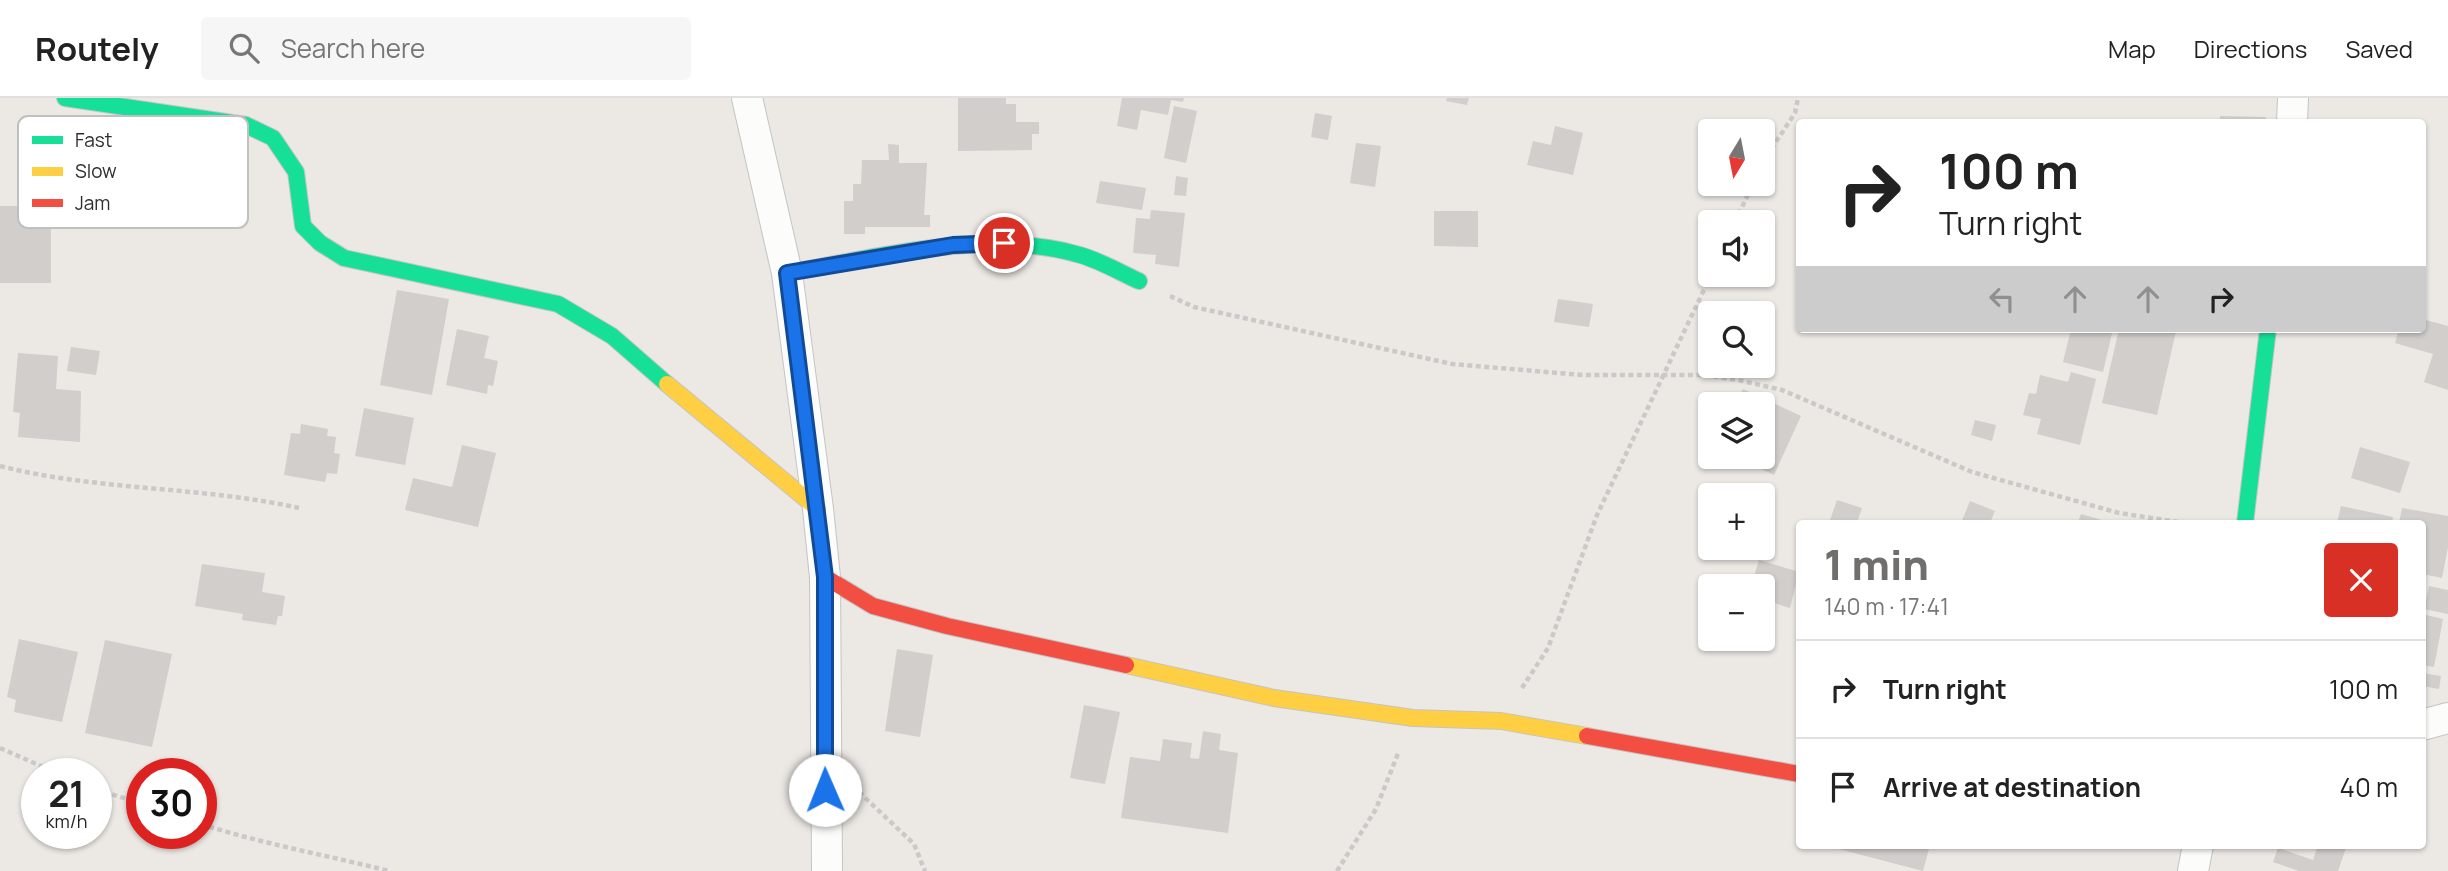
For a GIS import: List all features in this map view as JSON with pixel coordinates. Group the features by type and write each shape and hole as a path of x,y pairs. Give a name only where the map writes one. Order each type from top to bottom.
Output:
{"street":[{"path":"65,98 186,116"},
{"path":"747,98 787,273 818,509 825,577 824,763 827,871"},
{"path":"2292,119 2294,98"},
{"path":"248,126 272,138 296,172 303,226 320,243 344,258 558,304 612,336 726,435 818,509"},
{"path":"787,273 953,245 1004,243 1072,252 1139,281"},
{"path":"2245,520 2268,333"},
{"path":"825,577 873,606 947,626 1274,698 1413,718 1501,721 1796,773"},
{"path":"2426,724 2448,719"},
{"path":"2193,871 2197,849"}],"path":[{"path":"1775,143 1795,113 1798,98"},
{"path":"1139,281 1194,307 1452,364 1582,375 1665,375 1738,380 1782,390 1972,472 2119,513 2165,520"},
{"path":"1501,721 1548,648 1597,515 1705,287"},
{"path":"0,466 88,481 250,497 299,508"},
{"path":"1337,871 1376,809 1413,718"},
{"path":"0,748 23,758"},
{"path":"824,763 914,844 925,871"},
{"path":"217,829 258,842 320,853 389,871"}],"building":[{"path":"958,98 1006,98 1006,104 1016,104 1016,122 1039,122 1039,134 1032,134 1032,150 958,151"},
{"path":"1122,98 1184,98 1183,102 1171,100 1168,115 1141,110 1137,130 1117,126"},
{"path":"1447,98 1469,98 1467,105 1446,101"},
{"path":"1174,106 1197,111 1186,163 1164,158"},
{"path":"1315,113 1332,116 1328,140 1311,137"},
{"path":"2220,116 2266,117 2266,119 2220,119"},
{"path":"1555,126 1583,133 1573,175 1527,165 1533,141 1551,145"},
{"path":"1356,143 1381,146 1375,187 1350,183"},
{"path":"888,144 899,145 899,163 927,163 924,215 930,215 930,227 865,227 865,234 844,234 844,201 853,201 853,184 861,184 862,160 889,160"},
{"path":"1176,176 1188,178 1186,196 1174,195"},
{"path":"1100,181 1146,188 1142,210 1096,203"},
{"path":"0,206 18,206 18,228 51,228 51,283 0,283"},
{"path":"1151,210 1185,213 1179,267 1155,264 1156,255 1133,253 1136,218 1150,219"},
{"path":"1434,211 1478,211 1478,247 1434,246"},
{"path":"397,290 449,299 432,395 380,385"},
{"path":"1558,299 1593,304 1589,327 1554,322"},
{"path":"2426,320 2448,326 2448,390 2424,382 2433,354 2395,343 2398,333 2426,333"},
{"path":"457,329 489,336 484,358 498,361 493,386 488,385 487,394 446,385"},
{"path":"2070,333 2112,333 2103,372 2063,362"},
{"path":"2118,333 2176,333 2157,415 2102,403"},
{"path":"71,347 100,351 96,375 67,371"},
{"path":"18,353 58,356 56,389 81,391 80,442 18,437 20,413 13,412"},
{"path":"2071,372 2096,379 2080,445 2037,434 2041,419 2023,415 2029,393 2036,394 2040,375 2068,382"},
{"path":"1775,404 1801,416 1774,475 1761,469 1775,469"},
{"path":"364,408 414,418 405,465 355,456"},
{"path":"1975,420 1996,425 1992,441 1971,435"},
{"path":"301,424 328,429 327,436 336,437 334,453 340,454 337,474 327,473 325,482 284,475 291,433 300,434"},
{"path":"462,445 496,453 478,527 405,510 413,478 452,487"},
{"path":"2360,447 2410,462 2400,493 2351,478"},
{"path":"1837,500 1862,508 1858,520 1830,520"},
{"path":"1970,501 1995,511 1991,520 1962,520"},
{"path":"2341,506 2393,517 2392,520 2338,520"},
{"path":"2402,508 2448,516 2448,547 2442,578 2426,575 2426,520 2400,520"},
{"path":"2081,514 2102,520 2079,520"},
{"path":"1759,560 1796,571 1790,608 1775,603 1775,574 1755,574"},
{"path":"202,564 265,573 262,592 285,596 282,616 278,616 276,625 242,620 243,614 195,606"},
{"path":"2429,586 2448,590 2448,614 2426,609"},
{"path":"2426,615 2443,619 2434,667 2426,666"},
{"path":"19,639 78,652 62,722 14,712 16,700 7,697"},
{"path":"105,640 172,654 152,747 85,733"},
{"path":"897,649 933,655 920,737 885,731"},
{"path":"2426,674 2441,676 2439,689 2426,687"},
{"path":"1084,705 1120,712 1105,784 1070,778"},
{"path":"1203,731 1221,734 1219,750 1238,753 1228,833 1121,818 1130,757 1160,761 1163,739 1192,743 1190,758 1199,759"},
{"path":"1839,849 1929,849 1923,871"},
{"path":"2278,849 2313,860 2317,849 2346,849 2338,871 2299,871 2273,862"}],"traffic: fast":[{"path":"65,98 186,116"},
{"path":"248,126 273,138 296,172 303,226 320,243 344,258 558,304 612,336 667,384"},
{"path":"787,273 934,248 1009,244 1045,247 1080,255 1139,281"},
{"path":"2245,520 2268,333"}],"traffic: slow":[{"path":"667,384 818,509"},
{"path":"1126,665 1274,698 1413,718 1501,721 1587,736"}],"traffic: jam":[{"path":"825,577 873,606 947,626 1126,665"},
{"path":"1587,736 1796,773"}],"route":[{"path":"825,790 825,577 787,273 953,245 1004,243"}]}
